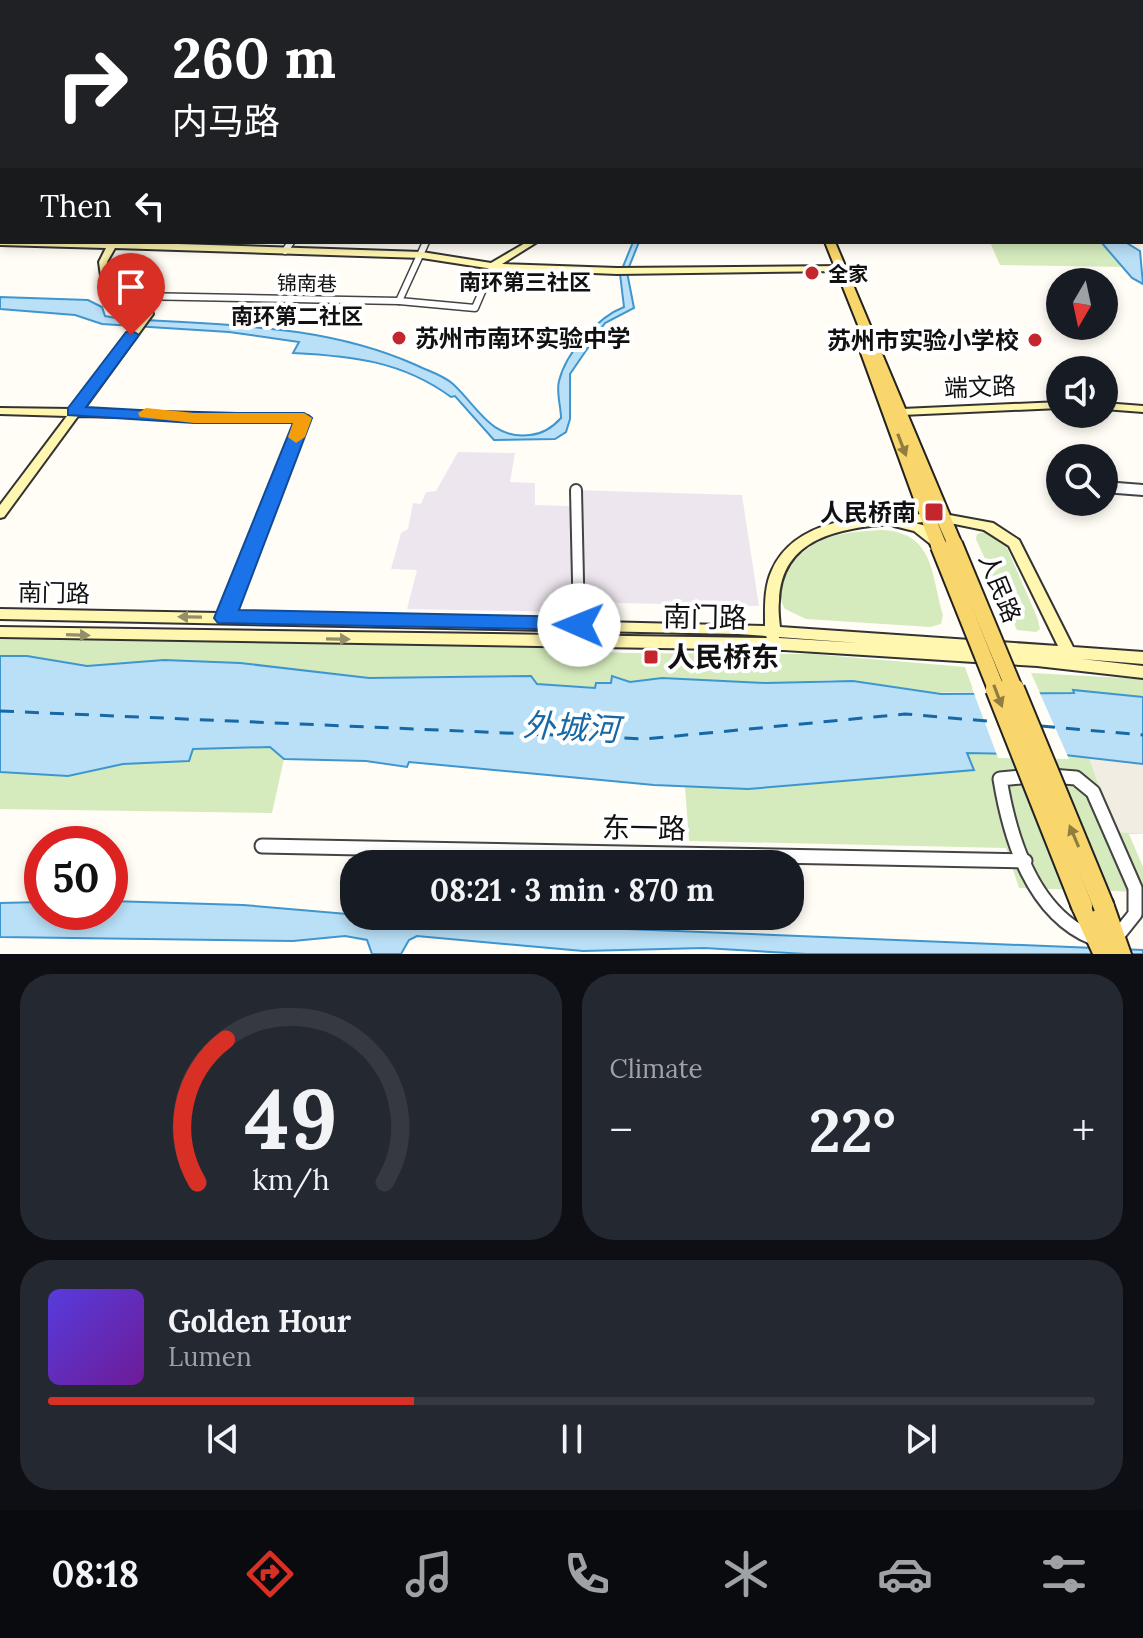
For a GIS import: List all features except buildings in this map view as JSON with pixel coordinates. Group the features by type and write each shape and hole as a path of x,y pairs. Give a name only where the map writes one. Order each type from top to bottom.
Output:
{"main road":[{"name":"人民路","path":"822,244 837,268 902,412 936,518"},
{"name":"人民路","path":"831,244 837,268 936,518 1109,947"}],"street":[{"path":"0,514 140,323 149,305 105,276 103,262 112,244 288,246 422,255 493,266 617,271 837,268"},
{"path":"399,301 425,244"},
{"path":"493,266 530,244"},
{"name":"锦南巷","path":"137,296 399,301 475,308 493,266"},
{"name":"端文路","path":"902,412 1046,406"},
{"path":"1118,407 1143,409"},
{"path":"0,411 74,411 194,418 304,418 225,618"},
{"path":"1118,488 1143,490"},
{"path":"576,490 579,625"},
{"path":"773,637 770,591 789,552 822,531 875,520 936,518 995,529 1018,550 1070,657"},
{"path":"875,520 918,528 947,545 960,529 995,529"},
{"name":"南门路","path":"0,614 579,625 1070,657"},
{"name":"南门路","path":"0,632 773,637"},
{"path":"1070,657 1143,658"},
{"path":"1070,657 1143,672"},
{"path":"1065,775 1086,783 1093,792 1135,888 1135,914 1109,947 1080,933 1048,906 1025,861 1000,779 1065,775"},
{"name":"东一路","path":"262,846 1025,861"}],"shaded area":[{"path":"458,452 515,453 510,482 535,483 535,505 570,506 571,490 742,495 759,606 572,602 571,612 407,609 417,570 391,569 401,533 408,529 413,503 421,504 426,492 436,491"},
{"path":"1089,758 1143,764 1143,834 1115,832"}],"green space":[{"path":"991,244 1103,244 1125,267 1000,265"},
{"path":"881,530 911,538 921,547 932,570 943,615 941,624 930,627 806,619 785,609 781,586 799,556 830,537"},
{"path":"984,532 1004,541 1037,617 1040,629 1036,632 1017,630 976,539 977,534"},
{"path":"0,637 546,648 624,653 812,654 965,667 974,692 919,693 831,680 766,683 662,678 630,682 612,677 611,683 596,688 369,678 240,663 164,660 87,666 27,656 0,656"},
{"path":"1031,673 1143,679 1143,697 1074,690 1075,693 1040,693"},
{"path":"270,747 284,759 272,813 0,809 0,772 68,776 123,764 189,761 193,749"},
{"path":"966,753 1065,755 1143,764 1143,834 1129,834 1143,867 1143,892 1019,888 1006,848 689,841 685,787 748,789 973,770"}],"water":[{"path":"632,244 638,244 627,272 634,308 605,323 570,374 570,419 566,432 555,439 494,440 455,396 451,397 414,375 356,359 293,353 299,342 229,332 102,324 75,315 0,309 0,297 88,300 102,307 105,316 116,318 268,328 343,341 380,351 440,376 453,384 495,427 517,435 530,435 547,430 561,418 558,385 576,347 594,327 624,307 620,274"},
{"path":"1103,244 1128,244 1140,251 1143,284 1132,278"},
{"name":"外城河","path":"0,656 27,656 87,666 164,660 240,663 369,678 531,676 537,684 595,688 596,683 611,683 612,676 630,682 662,678 766,683 853,681 941,694 1074,693 1073,690 1143,697 1143,764 1065,755 967,753 974,770 748,789 654,785 409,762 407,767 366,761 284,759 270,747 193,749 189,761 123,764 68,776 0,772"},
{"path":"24,902 24,930 128,930 128,902 243,905 340,913 340,930 651,930 1143,950 1143,954 806,954 704,948 583,951 417,936 409,940 401,954 372,954 367,940 345,936 293,941 0,937 0,903"}],"pier":[{"path":"972,688 1038,689 1069,759 998,758"}],"ferry route":[{"path":"0,711 645,739 905,714 998,722"},
{"path":"1041,726 1143,735"}],"slow traffic":[{"path":"146,413 194,418 304,418 296,437"}],"place":[{"name":"全家","path":"812,273"},
{"name":"苏州市南环实验中学","path":"399,338"},
{"name":"苏州市实验小学校","path":"1035,340"},
{"name":"人民桥南","path":"934,512"},
{"name":"人民桥东","path":"651,657"}],"district":[{"name":"南环第三社区","path":"525,282"},
{"name":"南环第二社区","path":"297,316"}],"route":[{"path":"131,335 74,411 194,418 304,418 225,618 579,625"}]}
